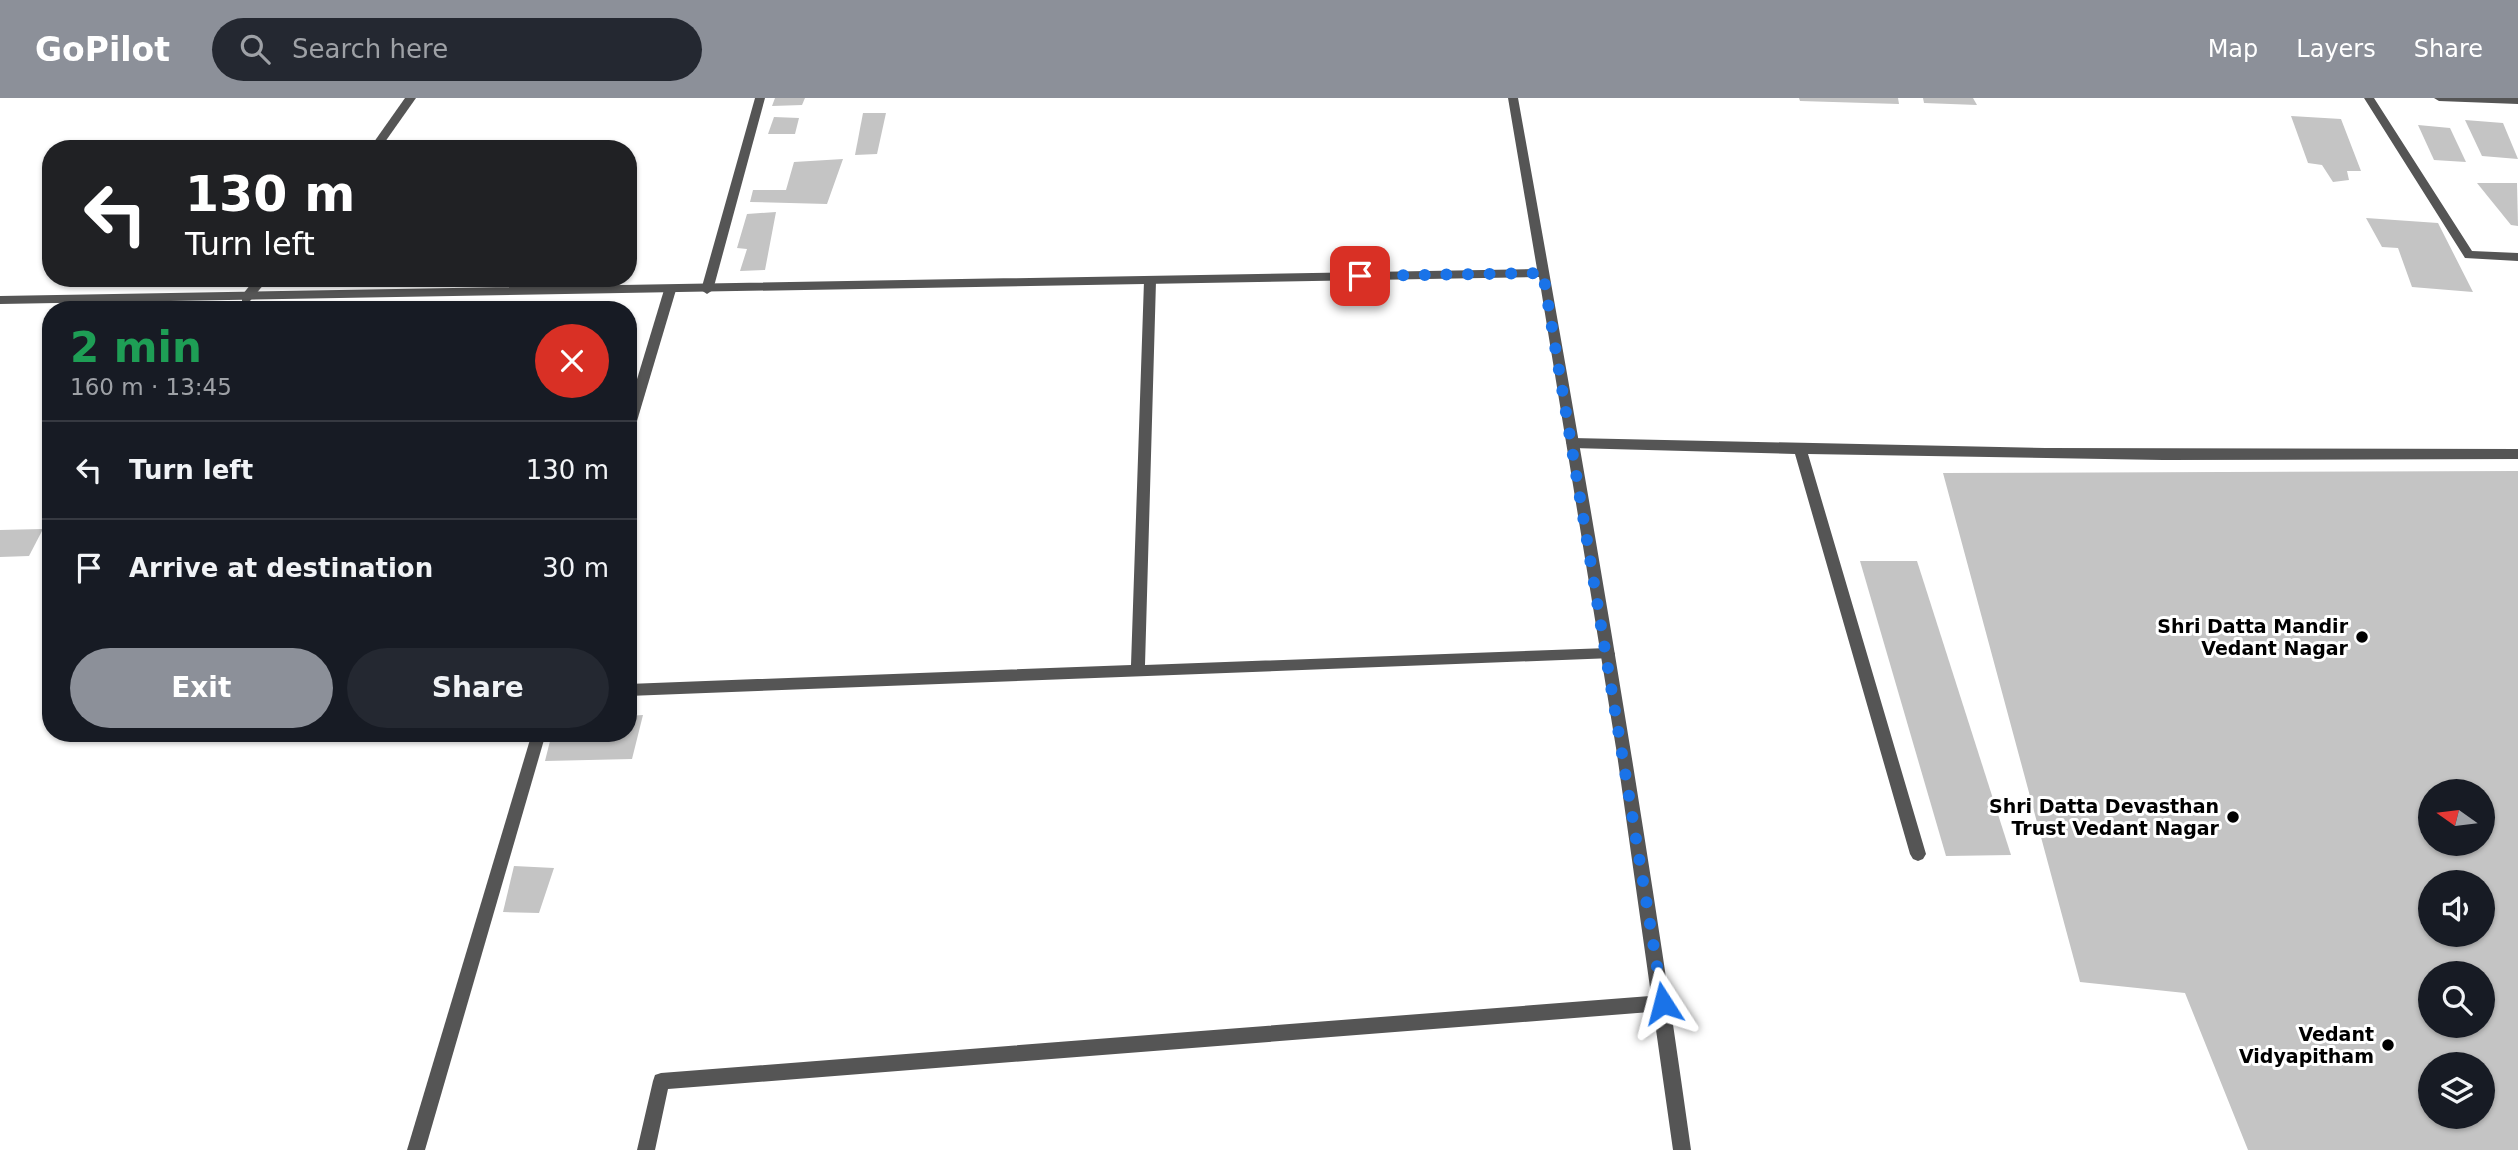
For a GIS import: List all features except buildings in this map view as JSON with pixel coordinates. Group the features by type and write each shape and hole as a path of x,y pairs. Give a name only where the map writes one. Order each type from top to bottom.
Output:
{"street":[{"path":"381,140 411,98"},
{"path":"707,290 760,98"},
{"path":"1513,98 1608,654 1663,1003 1682,1150"},
{"path":"2369,98 2469,255 2518,257"},
{"path":"2439,98 2518,102"},
{"path":"0,300 707,290 1543,273"},
{"path":"1138,671 1150,281"},
{"path":"246,298 255,287"},
{"path":"637,401 670,290"},
{"path":"1572,443 1800,450 2331,456 2518,454"},
{"path":"1800,450 1918,854"},
{"path":"637,690 1608,654"},
{"path":"416,1150 536,742"},
{"path":"646,1150 661,1081 1663,1003"}],"place":[{"name":"Shri Datta Mandir Vedant Nagar","path":"2362,637"},
{"name":"Shri Datta Devasthan Trust Vedant Nagar","path":"2233,817"},
{"name":"Vedant Vidyapitham","path":"2388,1045"}],"route":[{"path":"1360,276 1543,273 1608,654 1663,1003"}]}
